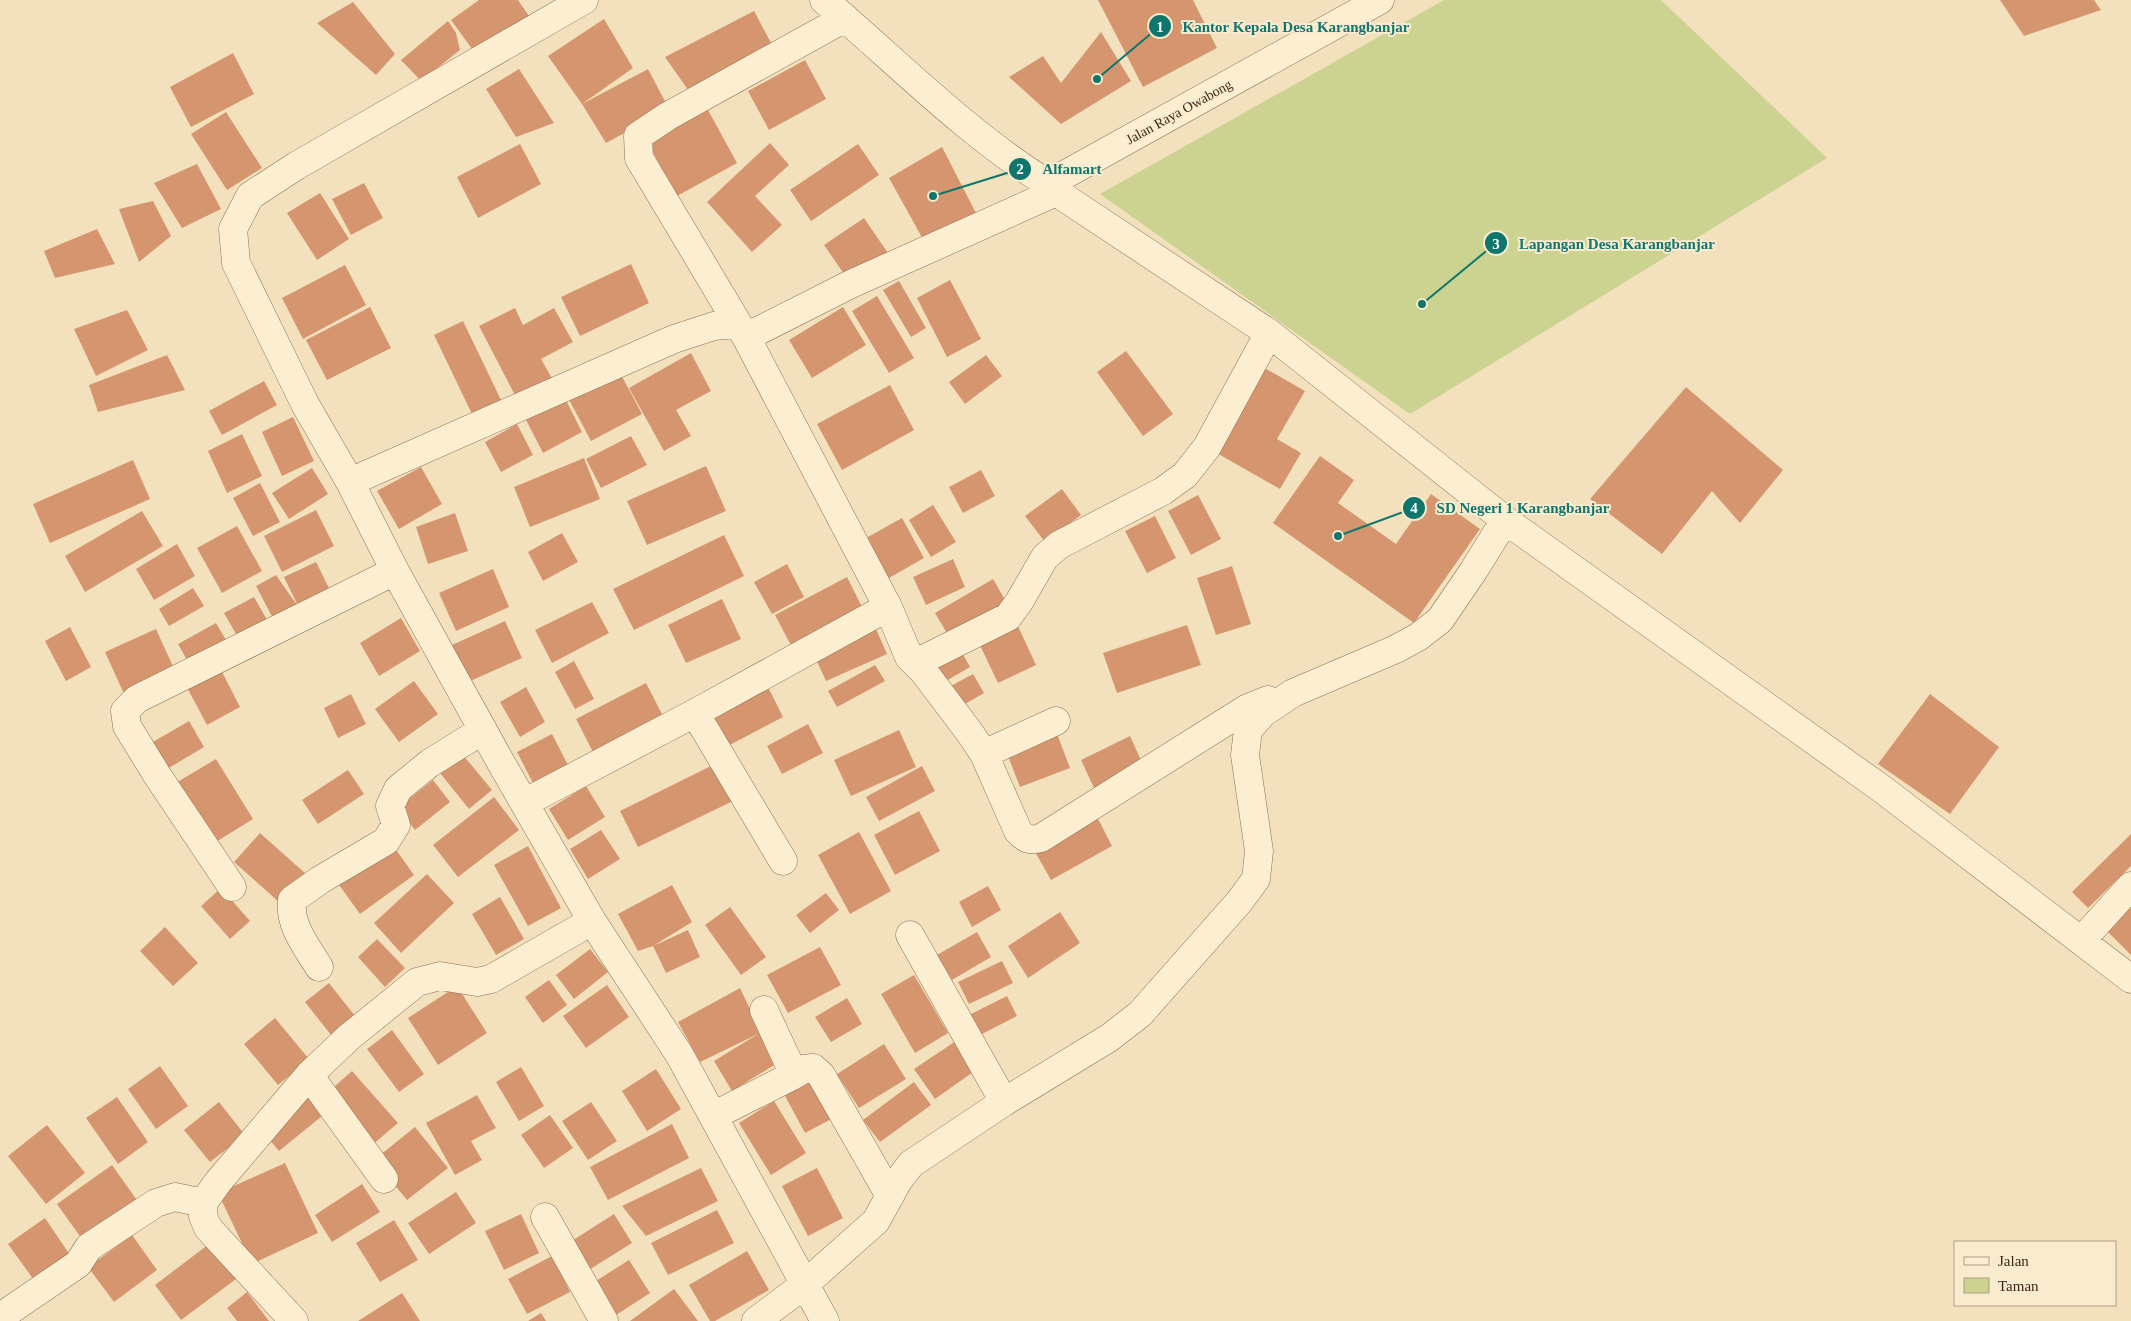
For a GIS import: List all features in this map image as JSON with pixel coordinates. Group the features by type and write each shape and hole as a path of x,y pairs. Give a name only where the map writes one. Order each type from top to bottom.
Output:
{"street":[{"path":"584,0 296,166 250,196 233,229 236,263 306,404 350,482 394,571 592,921 679,1054 825,1321"},
{"path":"824,0 984,140 1015,163 1269,333 1506,520 1882,789 2131,979"},
{"name":"Jalan Raya Owabong","path":"742,330 851,284 1052,188 1380,0"},
{"path":"845,18 668,116 638,136 640,158 742,330 888,608 909,657 915,661 984,754 1018,831 1024,838 1031,840 1041,838 1246,709 1260,702 1293,693 1418,637 1440,620 1506,520"},
{"path":"350,482 674,339 714,326 742,330"},
{"path":"915,661 926,658 1008,617 1050,552 1068,539 1164,491 1185,475 1207,447 1269,333"},
{"path":"232,887 127,726 125,711 137,699 394,571"},
{"path":"524,802 695,713 888,608"},
{"path":"756,1321 804,1284 876,1220 911,1164 1004,1102 1109,1038 1140,1014 1239,902 1256,879 1259,851 1245,755 1248,730 1263,713 1293,693"},
{"path":"695,713 783,861"},
{"path":"984,754 1056,722"},
{"path":"319,967 297,931 290,910 292,900 320,880 386,841 396,825 390,806 398,789 430,764 483,730"},
{"path":"2081,941 2131,886"},
{"path":"294,1321 208,1228 203,1216 204,1203 218,1182 309,1075 349,1037 417,982 440,976 478,982 491,979 592,921"},
{"path":"910,935 1004,1102"},
{"path":"764,1010 790,1066 790,1077"},
{"path":"713,1116 804,1070 813,1068 821,1076 890,1196"},
{"path":"309,1075 384,1179"},
{"path":"9,1311 78,1264 89,1247 156,1203 175,1197 204,1203"},
{"path":"545,1217 604,1321"}],"green space":[{"path":"1444,0 1661,0 1827,158 1410,414 1100,194"}],"building":[{"path":"479,0 518,0 531,19 478,57 451,20"},
{"path":"1098,0 1193,0 1217,48 1143,87"},
{"path":"2000,0 2094,0 2101,10 2024,36"},
{"path":"353,2 395,54 376,75 317,23"},
{"path":"754,11 776,52 693,97 665,57"},
{"path":"604,19 633,68 582,104 548,56"},
{"path":"448,21 456,33 460,50 421,81 401,60"},
{"path":"1101,32 1131,81 1061,124 1009,77 1043,56 1061,83"},
{"path":"233,53 254,94 191,127 170,87"},
{"path":"805,60 826,99 769,130 748,91"},
{"path":"519,69 554,123 516,137 486,89"},
{"path":"648,69 669,109 606,143 582,104"},
{"path":"708,110 737,163 677,196 648,143"},
{"path":"226,112 262,168 227,190 191,134"},
{"path":"770,143 789,165 755,196 782,225 752,252 707,202"},
{"path":"520,144 541,184 478,218 457,177"},
{"path":"858,144 879,175 811,221 790,190"},
{"path":"942,147 977,215 924,241 889,178"},
{"path":"197,164 221,209 182,228 154,183"},
{"path":"364,183 383,218 351,235 332,199"},
{"path":"320,193 349,239 317,260 287,213"},
{"path":"153,201 171,236 139,262 119,209"},
{"path":"864,218 890,256 851,284 824,245"},
{"path":"97,229 115,264 55,278 44,251"},
{"path":"631,264 649,303 580,336 561,297"},
{"path":"345,265 366,305 303,339 282,298"},
{"path":"950,280 981,339 947,357 917,298"},
{"path":"899,281 926,328 911,337 883,290"},
{"path":"877,296 914,358 889,373 852,311"},
{"path":"370,307 391,348 327,380 306,340"},
{"path":"843,307 866,345 812,378 789,340"},
{"path":"515,308 523,325 554,308 573,342 541,359 553,380 517,399 479,326"},
{"path":"127,310 148,350 96,376 74,329"},
{"path":"463,321 501,400 472,414 434,335"},
{"path":"1126,351 1173,414 1143,436 1097,372"},
{"path":"691,353 711,391 676,410 691,436 664,451 629,388"},
{"path":"167,355 185,390 98,412 89,385"},
{"path":"986,355 1002,376 965,404 949,382"},
{"path":"1261,366 1305,391 1277,439 1301,453 1280,489 1213,451"},
{"path":"617,367 642,414 591,441 566,394"},
{"path":"264,381 277,405 222,435 209,411"},
{"path":"890,385 914,430 842,470 817,424"},
{"path":"1686,387 1783,470 1740,523 1712,491 1662,554 1590,499"},
{"path":"565,398 582,432 543,453 525,418"},
{"path":"293,417 314,461 282,476 262,432"},
{"path":"517,424 533,455 501,472 485,442"},
{"path":"242,434 262,476 227,493 208,451"},
{"path":"631,436 647,465 601,488 586,459"},
{"path":"1320,456 1354,480 1338,503 1396,544 1431,494 1480,529 1414,623 1273,523"},
{"path":"584,458 600,499 530,527 514,487"},
{"path":"133,460 150,499 50,543 33,504"},
{"path":"706,466 726,511 647,545 627,501"},
{"path":"421,467 442,504 399,529 377,491"},
{"path":"312,468 328,494 289,519 272,493"},
{"path":"981,470 995,496 963,513 949,487"},
{"path":"260,483 280,522 253,536 233,498"},
{"path":"1062,489 1081,515 1045,542 1025,516"},
{"path":"1198,495 1221,539 1191,555 1168,511"},
{"path":"933,505 956,542 931,557 909,520"},
{"path":"316,510 334,546 282,572 264,536"},
{"path":"142,511 163,546 85,592 65,556"},
{"path":"455,513 468,551 428,564 416,527"},
{"path":"1155,516 1176,558 1147,573 1125,531"},
{"path":"902,518 924,558 889,578 866,538"},
{"path":"237,526 262,571 222,593 197,548"},
{"path":"562,533 578,562 543,581 528,552"},
{"path":"724,535 744,576 634,630 613,589"},
{"path":"177,544 195,576 154,600 136,569"},
{"path":"953,559 965,587 926,605 913,577"},
{"path":"316,562 331,592 299,608 284,577"},
{"path":"787,564 804,597 772,614 754,582"},
{"path":"1232,566 1251,624 1216,635 1197,578"},
{"path":"493,569 509,607 456,631 439,593"},
{"path":"276,575 299,608 276,624 256,586"},
{"path":"847,577 865,613 794,651 775,615"},
{"path":"993,579 1008,605 951,640 935,613"},
{"path":"193,588 204,606 169,626 159,609"},
{"path":"254,597 270,625 240,641 224,613"},
{"path":"722,599 741,639 686,663 668,625"},
{"path":"592,602 609,633 552,663 535,630"},
{"path":"401,618 420,651 379,676 360,643"},
{"path":"505,621 522,658 468,682 452,645"},
{"path":"1016,622 1036,665 998,683 977,639"},
{"path":"216,623 229,645 191,667 178,644"},
{"path":"1187,625 1201,665 1117,693 1103,653"},
{"path":"70,627 91,667 66,681 45,641"},
{"path":"156,629 176,673 125,696 105,652"},
{"path":"876,629 887,654 826,681 815,657"},
{"path":"960,649 970,667 946,681 936,663"},
{"path":"574,661 594,699 575,709 555,672"},
{"path":"218,664 240,707 207,725 184,682"},
{"path":"875,665 885,681 837,707 828,691"},
{"path":"973,674 984,693 958,708 947,688"},
{"path":"414,681 438,714 399,742 375,709"},
{"path":"646,683 666,722 596,758 576,719"},
{"path":"766,683 783,717 724,748 707,714"},
{"path":"526,687 545,722 520,737 500,702"},
{"path":"351,694 366,724 338,738 324,708"},
{"path":"1930,694 1999,747 1950,814 1878,764"},
{"path":"189,721 204,747 157,775 146,746"},
{"path":"808,724 823,753 782,774 767,746"},
{"path":"899,730 916,767 851,796 834,760"},
{"path":"1056,731 1070,768 1020,787 1006,751"},
{"path":"552,734 570,769 535,787 517,752"},
{"path":"1130,736 1144,767 1095,790 1081,760"},
{"path":"463,755 492,790 469,809 440,773"},
{"path":"216,759 253,819 211,845 174,784"},
{"path":"715,764 733,801 638,847 620,811"},
{"path":"922,766 935,791 879,821 866,797"},
{"path":"348,770 364,794 318,824 302,800"},
{"path":"433,780 450,802 415,830 398,808"},
{"path":"586,786 605,817 568,840 549,809"},
{"path":"494,797 519,830 458,877 433,845"},
{"path":"919,811 940,851 895,875 874,835"},
{"path":"1096,815 1112,846 1051,880 1034,850"},
{"path":"601,830 620,859 588,879 570,849"},
{"path":"859,832 891,891 850,914 818,855"},
{"path":"260,833 306,874 280,903 234,862"},
{"path":"2131,834 2131,866 2088,908 2072,892"},
{"path":"392,844 414,875 360,914 337,882"},
{"path":"528,846 561,908 528,926 494,865"},
{"path":"427,874 454,903 401,953 374,923"},
{"path":"672,885 692,922 653,946 638,951 618,914"},
{"path":"988,886 1001,910 972,927 959,902"},
{"path":"221,888 250,921 230,939 201,906"},
{"path":"826,893 839,910 810,933 796,915"},
{"path":"500,897 524,939 496,955 472,914"},
{"path":"2131,906 2131,955 2106,930"},
{"path":"730,907 766,957 741,975 705,925"},
{"path":"1060,912 1080,943 1028,978 1008,946"},
{"path":"165,927 198,963 173,986 140,951"},
{"path":"688,930 700,957 666,973 653,946"},
{"path":"977,932 991,957 952,980 937,955"},
{"path":"377,939 405,968 385,987 358,957"},
{"path":"820,947 841,985 788,1013 767,975"},
{"path":"590,949 608,972 574,999 556,975"},
{"path":"1002,961 1013,983 969,1004 958,982"},
{"path":"914,975 948,1033 915,1053 881,994"},
{"path":"549,980 567,1005 543,1023 525,997"},
{"path":"329,983 359,1021 335,1040 305,1002"},
{"path":"607,985 629,1017 586,1048 563,1016"},
{"path":"457,986 487,1033 438,1065 408,1018"},
{"path":"740,988 761,1032 779,1062 732,1091 714,1061 758,1034 700,1062 678,1022"},
{"path":"1007,996 1017,1016 980,1035 969,1015"},
{"path":"847,998 862,1024 831,1042 815,1017"},
{"path":"275,1018 309,1059 278,1085 244,1044"},
{"path":"392,1030 424,1074 399,1092 367,1049"},
{"path":"956,1041 976,1070 935,1099 914,1069"},
{"path":"884,1044 906,1079 859,1108 837,1074"},
{"path":"160,1066 188,1106 156,1129 128,1089"},
{"path":"521,1067 544,1106 519,1121 496,1082"},
{"path":"656,1069 681,1109 647,1131 622,1091"},
{"path":"352,1071 398,1123 371,1146 326,1094"},
{"path":"816,1077 837,1116 805,1133 784,1094"},
{"path":"914,1082 931,1105 880,1142 863,1120"},
{"path":"306,1087 327,1112 279,1151 258,1126"},
{"path":"477,1095 496,1128 471,1141 482,1160 455,1175 426,1123"},
{"path":"117,1097 148,1142 118,1164 86,1118"},
{"path":"774,1101 806,1153 771,1175 739,1123"},
{"path":"219,1102 245,1135 210,1162 184,1130"},
{"path":"591,1102 617,1141 588,1160 562,1121"},
{"path":"550,1115 573,1148 544,1168 521,1135"},
{"path":"672,1124 689,1158 608,1200 590,1167"},
{"path":"47,1125 85,1173 46,1204 8,1156"},
{"path":"415,1127 448,1168 407,1200 374,1160"},
{"path":"285,1163 318,1233 252,1264 218,1193"},
{"path":"112,1165 139,1203 84,1242 57,1204"},
{"path":"701,1168 718,1201 646,1236 622,1206"},
{"path":"817,1168 843,1218 808,1236 782,1186"},
{"path":"362,1184 380,1212 332,1242 315,1215"},
{"path":"456,1192 476,1223 429,1254 408,1223"},
{"path":"717,1210 734,1243 668,1275 651,1243"},
{"path":"521,1214 539,1253 504,1270 485,1231"},
{"path":"614,1214 632,1243 584,1273 567,1244"},
{"path":"45,1218 72,1258 36,1283 8,1244"},
{"path":"394,1220 418,1260 380,1282 356,1243"},
{"path":"132,1235 157,1270 114,1302 88,1267"},
{"path":"209,1244 236,1279 181,1320 155,1285"},
{"path":"747,1251 769,1290 715,1321 710,1321 689,1285"},
{"path":"552,1256 570,1292 527,1314 508,1279"},
{"path":"629,1260 650,1293 610,1319 588,1286"},
{"path":"674,1289 698,1321 630,1321"},
{"path":"247,1292 269,1321 237,1321 227,1308"},
{"path":"402,1293 420,1321 358,1321"},
{"path":"541,1313 546,1321 528,1321"}],"place":[{"name":"Kantor Kepala Desa Karangbanjar","path":"1097,79"},
{"name":"Alfamart","path":"933,196"},
{"name":"Lapangan Desa Karangbanjar","path":"1422,304"},
{"name":"SD Negeri 1 Karangbanjar","path":"1338,536"}]}
